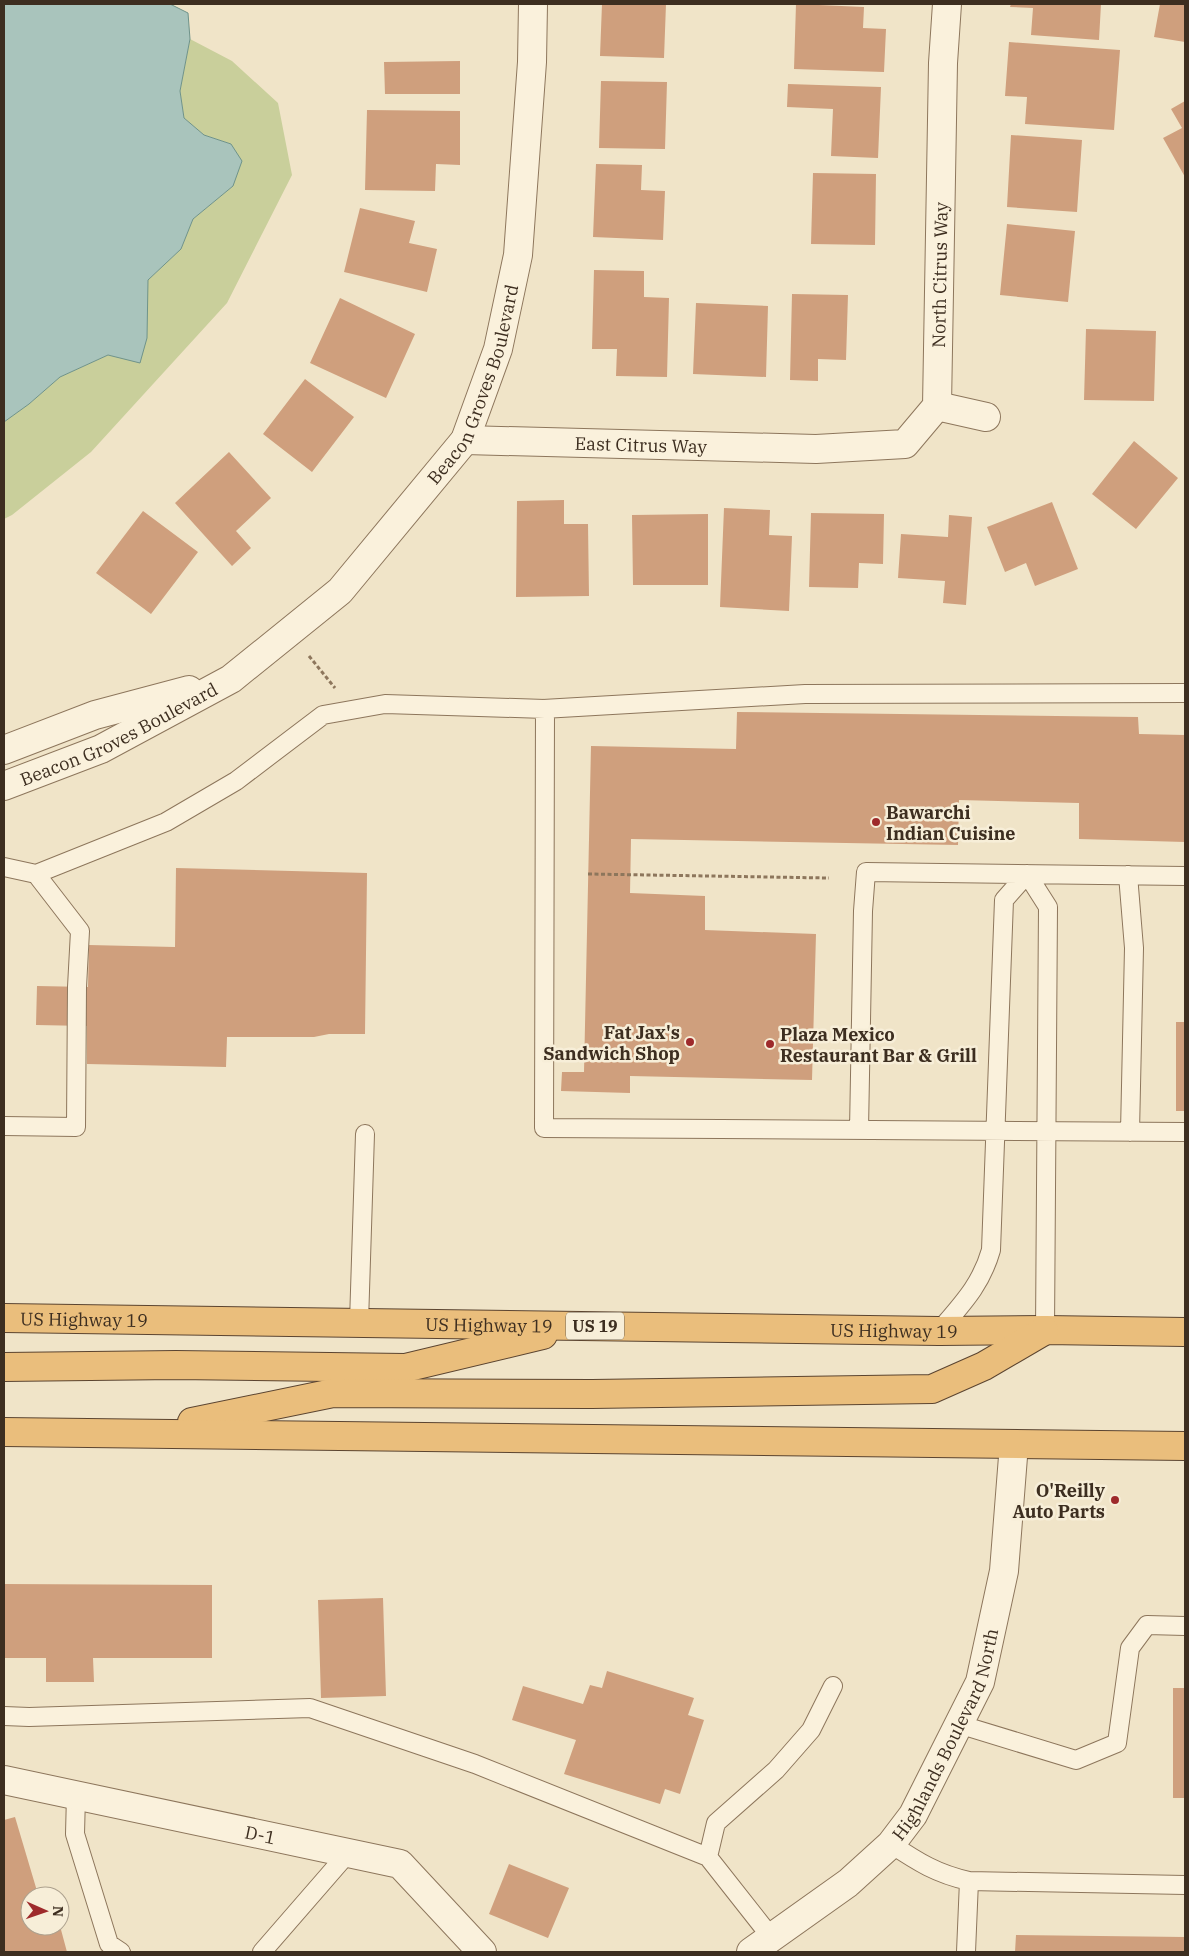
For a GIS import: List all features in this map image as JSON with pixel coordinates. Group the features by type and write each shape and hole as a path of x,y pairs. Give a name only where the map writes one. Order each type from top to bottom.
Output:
{"highway":[{"name":"US Highway 19","path":"4,1318 939,1331 1185,1332"},
{"path":"4,1367 176,1365 405,1368 583,1326"},
{"path":"139,1433 333,1393 592,1394 932,1389 984,1366 1045,1330"},
{"path":"4,1432 1185,1446"}],"street":[{"name":"Beacon Groves Boulevard","path":"4,786 101,750 231,679 340,591 466,440 498,349 518,255 532,62 533,4"},
{"name":"North Citrus Way","path":"937,406 943,64 946,4"},
{"name":"East Citrus Way","path":"466,440 816,449 905,444 937,406"},
{"path":"937,406 986,417"},
{"name":"Beacon Groves Boulevard","path":"4,750 95,715 231,679"},
{"name":"Highlands Boulevard North","path":"761,1944 848,1883 891,1844 913,1815 980,1682 1004,1571 1014,1444"},
{"name":"D-1","path":"4,1780 400,1864 482,1952"}],"lane":[{"path":"4,867 36,874 166,822 236,781 323,715 385,704 543,709 805,694 1185,693"},
{"path":"543,709 545,709 544,1128 1185,1132"},
{"path":"859,1130 863,911 866,872 1185,876"},
{"path":"4,1126 76,1127 80,931 36,874"},
{"path":"939,1331 973,1291 986,1269 991,1250 1004,900 1027,874"},
{"path":"1027,874 1048,906 1045,1330"},
{"path":"1128,875 1134,948 1130,1132"},
{"path":"359,1322 365,1134"},
{"path":"958,1724 1076,1760 1117,1743 1130,1648 1147,1625 1185,1626"},
{"path":"708,1857 716,1822 776,1770 811,1730 833,1686"},
{"path":"4,1716 29,1717 310,1708 475,1764 708,1857 761,1944"},
{"path":"76,1795 75,1834 109,1944 121,1952"},
{"path":"891,1844 924,1866 968,1881 1185,1885"},
{"path":"262,1952 348,1853"},
{"path":"966,1952 968,1881"}],"path":[{"path":"289,632 354,710"},
{"path":"588,874 829,878"}],"green space":[{"path":"190,39 232,61 278,103 292,175 227,303 91,452 12,515 4,519 4,422 29,404 60,377 108,355 140,362 148,280 181,249 193,219 233,186 231,144 204,135 184,118 180,91"}],"water":[{"path":"4,4 170,4 188,13 190,39 180,91 184,118 204,135 231,144 242,161 233,186 193,219 181,249 148,280 147,338 140,363 108,355 60,377 29,404 4,422"}],"building":[{"path":"602,4 666,4 664,58 600,56"},
{"path":"796,4 864,7 863,28 886,29 884,72 794,69"},
{"path":"1011,4 1101,4 1099,40 1031,35 1033,8 1010,7"},
{"path":"1160,4 1185,4 1185,42 1154,37"},
{"path":"1009,42 1120,50 1114,130 1025,124 1027,97 1005,96"},
{"path":"460,61 460,94 385,94 384,62"},
{"path":"601,81 667,82 665,149 599,148"},
{"path":"788,84 881,87 878,158 831,156 833,109 787,107"},
{"path":"1185,101 1185,177 1163,138 1182,128 1171,109"},
{"path":"367,110 460,111 460,165 436,164 435,191 365,190"},
{"path":"1011,135 1082,140 1077,212 1007,207"},
{"path":"596,164 642,165 641,190 665,191 663,240 593,237"},
{"path":"813,173 876,174 875,245 811,244"},
{"path":"360,208 415,221 409,243 437,249 427,292 344,272"},
{"path":"1007,224 1075,231 1068,302 1000,295"},
{"path":"594,270 644,271 644,297 669,298 667,377 616,376 617,349 592,349"},
{"path":"792,294 848,295 846,360 818,359 818,381 790,380"},
{"path":"340,298 415,334 386,398 310,363"},
{"path":"696,303 768,306 766,377 693,374"},
{"path":"1086,329 1156,331 1154,401 1084,400"},
{"path":"305,379 354,417 312,472 263,434"},
{"path":"1134,441 1178,478 1136,529 1092,494"},
{"path":"229,452 271,498 236,531 251,548 232,566 175,503"},
{"path":"564,500 564,524 588,524 589,596 516,597 517,501"},
{"path":"1052,502 1078,569 1035,586 1026,563 1005,572 987,527"},
{"path":"724,508 770,510 769,535 792,536 789,611 720,607"},
{"path":"143,511 198,552 151,614 96,573"},
{"path":"811,513 884,514 883,564 859,563 858,588 809,587"},
{"path":"708,514 708,585 633,585 632,515"},
{"path":"949,515 972,517 966,605 943,603 945,581 898,578 901,534 948,537"},
{"path":"737,712 1138,717 1139,734 1185,735 1185,842 1079,839 1079,803 959,800 958,845 631,839 630,893 705,896 705,930 816,934 812,1080 630,1076 630,1093 561,1091 562,1072 584,1072 591,746 736,749"},
{"path":"176,868 367,873 365,1034 329,1034 314,1037 227,1037 226,1067 87,1064 87,1026 36,1025 37,986 88,987 89,945 175,947"},
{"path":"1176,1022 1185,1022 1185,1111 1176,1111"},
{"path":"4,1584 212,1585 212,1658 93,1658 94,1682 46,1682 46,1658 4,1658"},
{"path":"383,1598 386,1696 321,1698 318,1600"},
{"path":"607,1671 694,1698 688,1715 704,1720 680,1794 665,1789 660,1804 564,1774 576,1740 512,1720 523,1686 583,1704 590,1685 602,1688"},
{"path":"1173,1688 1185,1688 1185,1798 1173,1798"},
{"path":"15,1817 36,1886 20,1886 20,1936 63,1936 67,1952 4,1952 4,1820"},
{"path":"509,1864 569,1888 548,1938 489,1914"},
{"path":"1016,1935 1185,1937 1185,1952 1015,1952"}],"place":[{"name":"Bawarchi Indian Cuisine","path":"876,822"},
{"name":"Fat Jax's Sandwich Shop","path":"690,1042"},
{"name":"Plaza Mexico Restaurant Bar & Grill","path":"770,1044"},
{"name":"O'Reilly Auto Parts","path":"1115,1500"}]}
